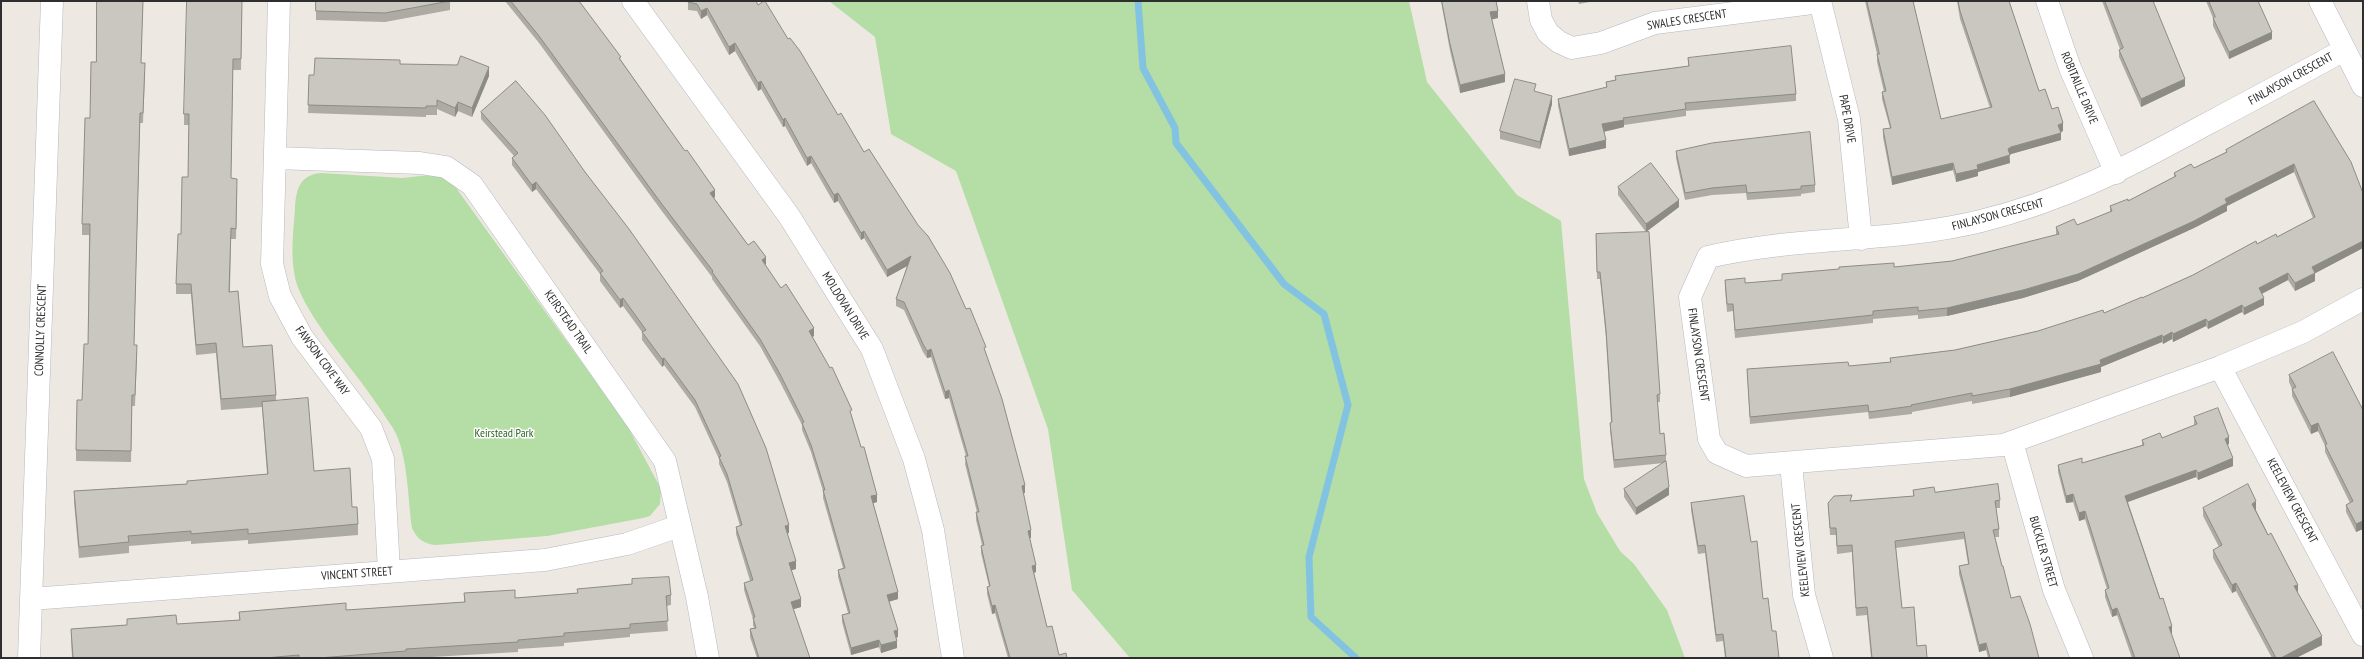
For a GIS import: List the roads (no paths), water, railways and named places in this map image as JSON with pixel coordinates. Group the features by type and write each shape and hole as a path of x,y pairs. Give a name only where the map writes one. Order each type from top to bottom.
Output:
{"street":[{"name":"CONNOLLY CRESCENT","path":"29,658 52,1"},
{"name":"FAWSON COVE WAY","path":"279,1 272,264 280,296 302,337 371,428 383,459 389,572"},
{"name":"MOLDOVAN DRIVE","path":"633,1 789,216 872,349 914,459 933,530 953,658"},
{"name":"SWALES CRESCENT","path":"1538,1 1541,20 1548,33 1559,42 1572,48 1601,43 1655,23 1820,2"},
{"name":"ROBITAILLE DRIVE","path":"2047,1 2070,68 2116,173"},
{"path":"2320,1 2363,86"},
{"name":"PAPE DRIVE","path":"1820,2 1849,118 1861,239"},
{"name":"FINLAYSON CRESCENT","path":"2344,50 2116,173 2050,201 1981,221 1913,235 1744,249 1708,258 1690,297 1709,439 1717,453 1746,466 1791,464 2004,445 2220,367 2303,332 2363,299"},
{"name":"KEIRSTEAD TRAIL","path":"275,158 439,166 446,167 472,185 665,461 679,526 697,597 708,658"},
{"name":"KEELEVIEW CRESCENT","path":"2220,367 2363,635"},
{"name":"BUCKLER STREET","path":"2012,442 2054,590 2082,658"},
{"name":"KEELEVIEW CRESCENT","path":"1791,464 1804,595 1822,658"},
{"name":"VINCENT STREET","path":"31,599 545,560 627,544 679,526"}],"waterway":[{"path":"1138,1 1143,68 1175,128 1176,143 1284,284 1324,314 1348,405 1309,557 1311,617 1356,658"}],"park label":[{"name":"Keirstead Park","path":"504,434"}]}
